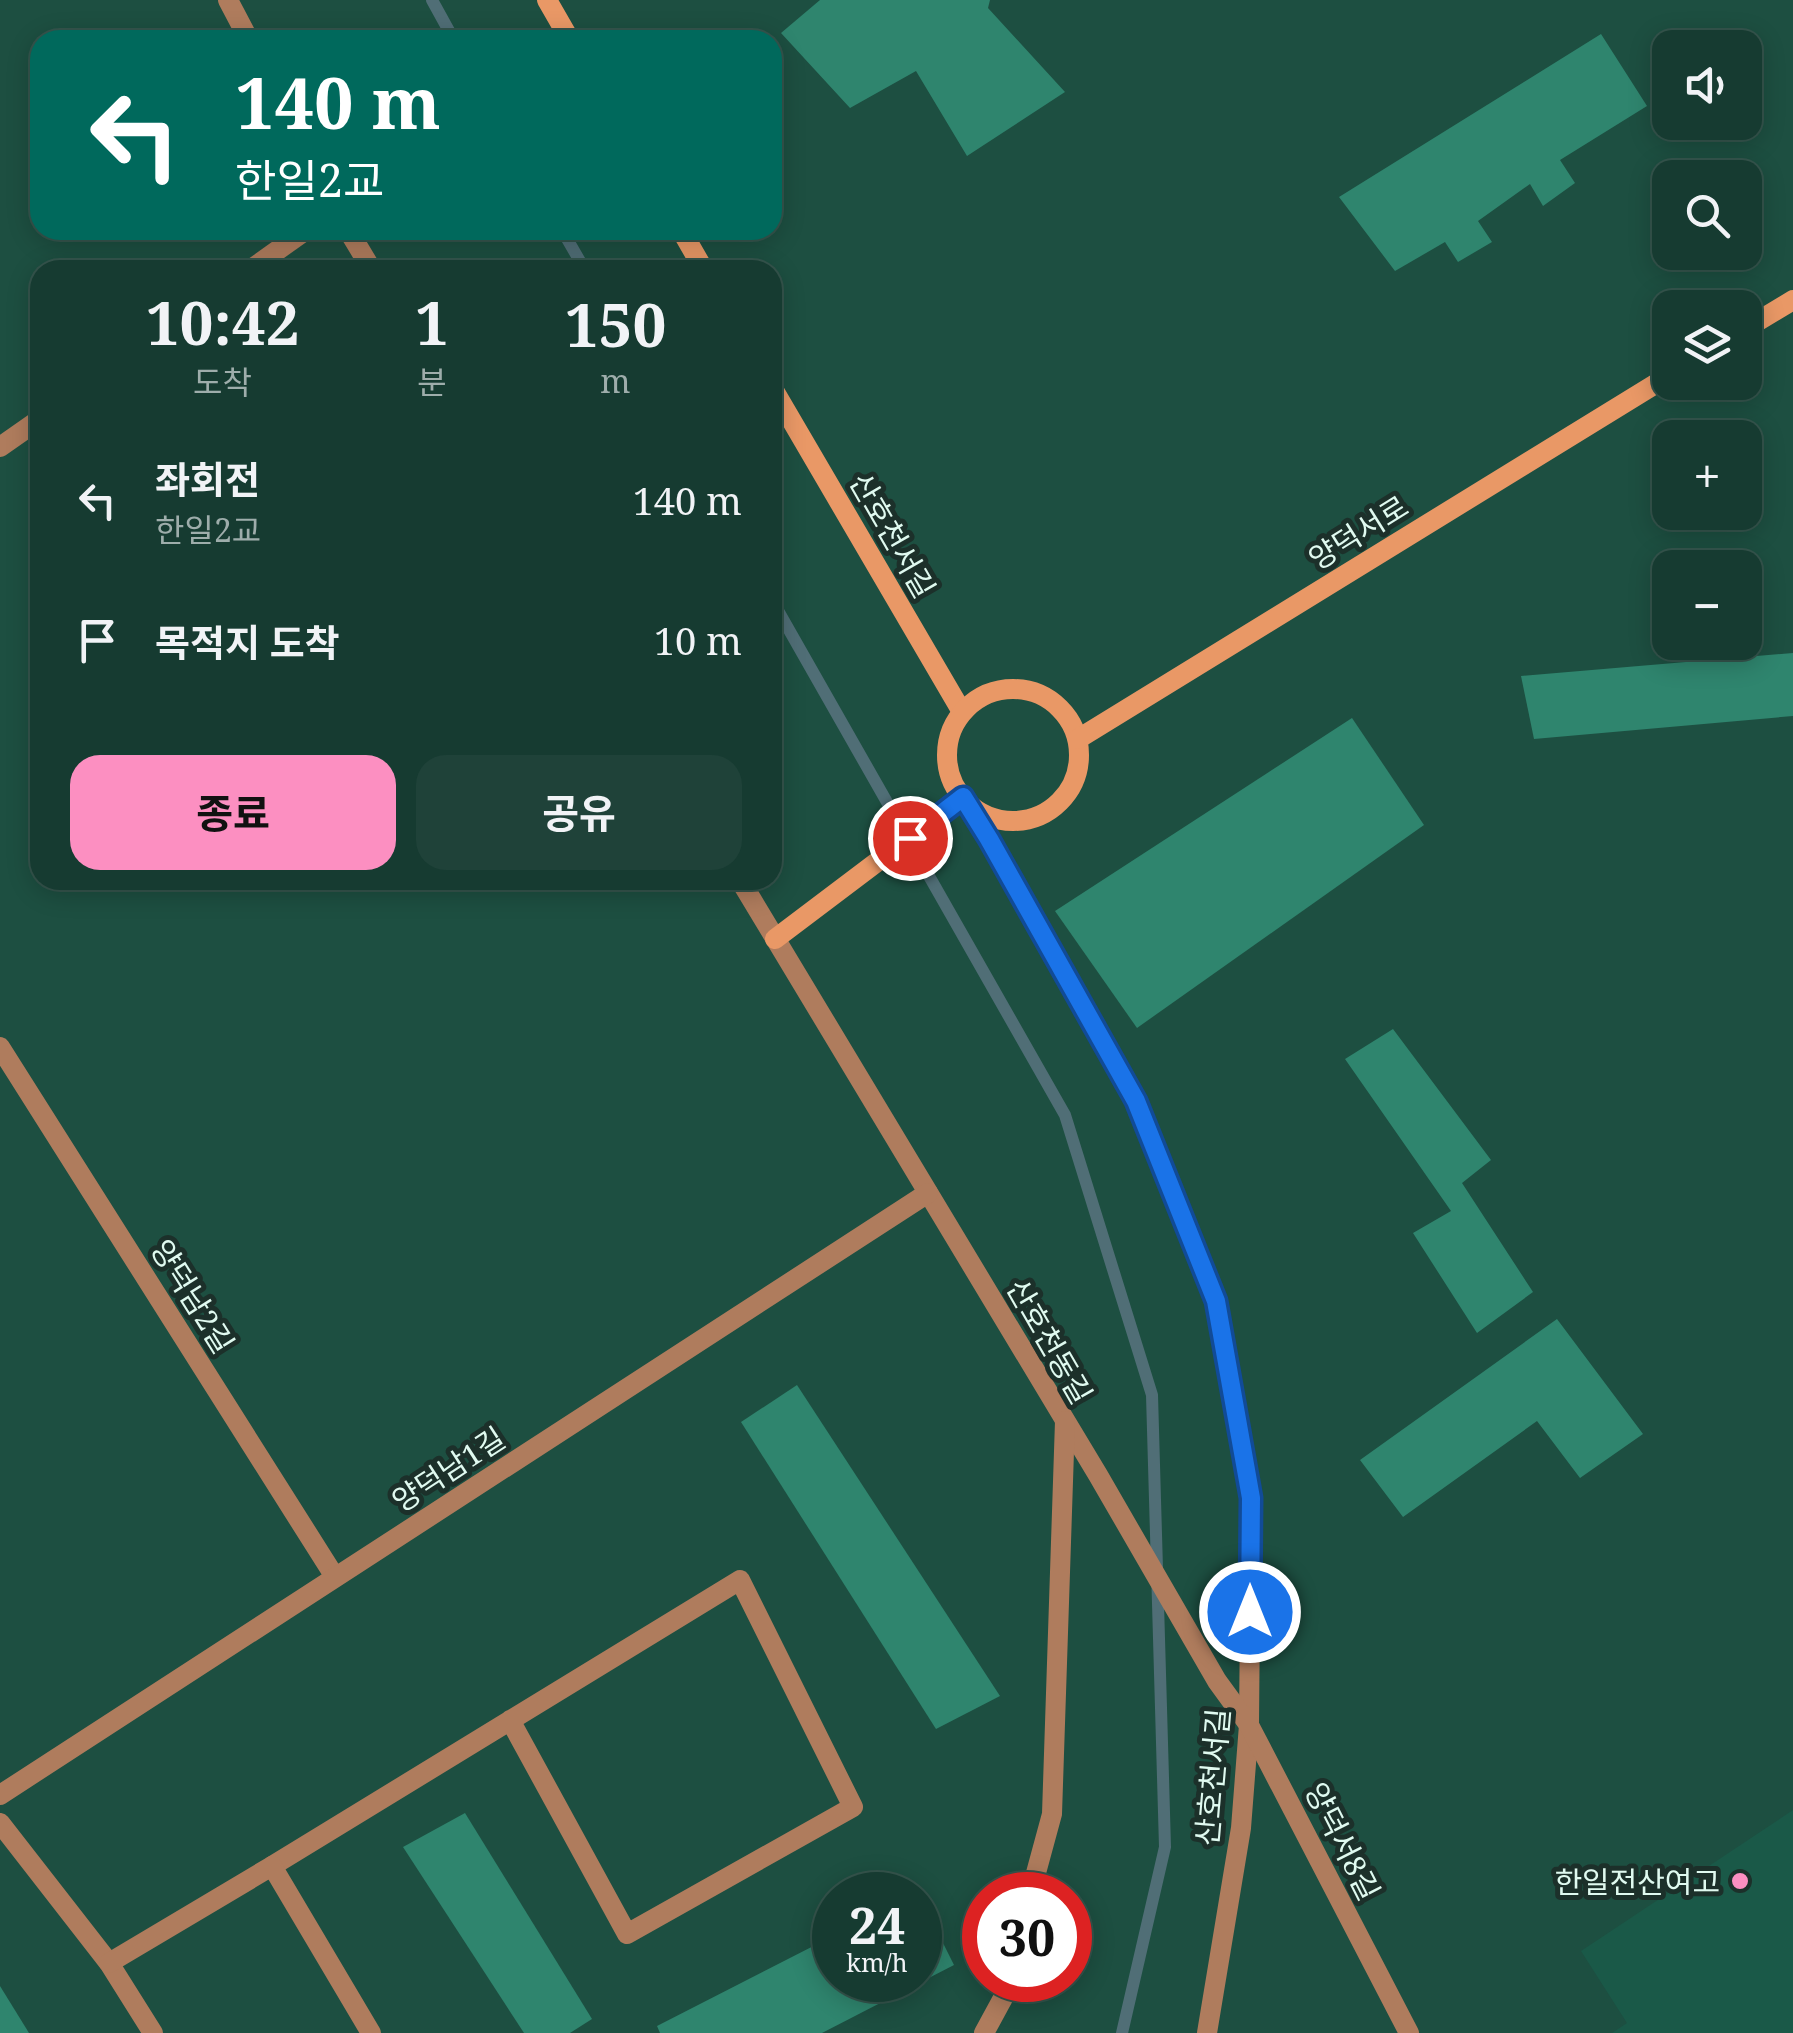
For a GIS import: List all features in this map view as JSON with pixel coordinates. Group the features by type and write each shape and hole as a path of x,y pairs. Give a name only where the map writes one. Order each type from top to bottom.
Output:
{"street":[{"path":"228,0 243,30"},
{"path":"547,0 564,30"},
{"path":"264,260 292,240"},
{"path":"1762,319 1793,300"},
{"name":"양덕서로","path":"1078,739 1652,386"},
{"name":"산호천서길","path":"782,404 962,712"},
{"path":"0,447 30,425"},
{"path":"1018,689 1056,704 1070,720 1078,739 1080,760 1075,780 1064,798 1048,812 1030,820 1009,821 989,816 967,802 949,772 947,751 962,712 997,691 1018,689"},
{"path":"776,939 938,817 967,802"},
{"name":"산호천서길","path":"967,802 1136,1101 1216,1301 1251,1498 1249,1726 1241,1828 1207,2033"},
{"name":"산호천동길","path":"746,890 1065,1421 1052,1814 1036,1872"},
{"name":"양덕남2길","path":"0,1048 336,1577"},
{"name":"양덕남1길","path":"0,1795 928,1192"},
{"name":"양덕서8길","path":"1065,1421 1218,1681 1249,1726 1409,2033"},
{"path":"108,1963 740,1580 852,1806 627,1934 510,1720"},
{"path":"0,1823 108,1963 153,2033"},
{"path":"272,1866 371,2033"},
{"path":"984,2033 1000,2002"}],"shaded area":[{"name":"한일전산여고","path":"1793,1810 1793,2033 1612,2033 1627,2023 1581,1951"}],"building":[{"path":"820,0 990,0 988,8 1065,92 967,156 916,71 850,108 782,32"},
{"path":"1601,34 1647,106 1560,160 1575,183 1543,206 1530,184 1478,221 1492,242 1458,262 1445,242 1395,271 1339,197"},
{"path":"1793,653 1793,716 1534,739 1521,676 1710,660 1762,660 1762,656"},
{"path":"1352,718 1424,825 1137,1028 1055,911"},
{"path":"1393,1029 1491,1160 1462,1183 1533,1292 1477,1333 1413,1233 1451,1211 1345,1059"},
{"path":"1557,1319 1643,1434 1580,1478 1537,1421 1403,1517 1360,1460"},
{"path":"797,1385 1000,1696 936,1729 741,1422"},
{"path":"465,1813 592,2019 570,2033 524,2033 403,1847"},
{"path":"942,1941 954,1965 942,1971"},
{"path":"812,1947 812,2002 882,2002 822,2033 660,2033 657,2026"},
{"path":"0,1986 29,2033 0,2033"}],"waterway":[{"path":"432,0 448,30"},
{"path":"568,240 579,260"},
{"path":"782,618 1065,1115 1152,1395 1165,1847 1122,2033"}],"place":[{"name":"한일전산여고","path":"1740,1881"}],"route":[{"path":"910,838 963,797 1136,1101 1216,1301 1251,1498 1250,1612"}]}
